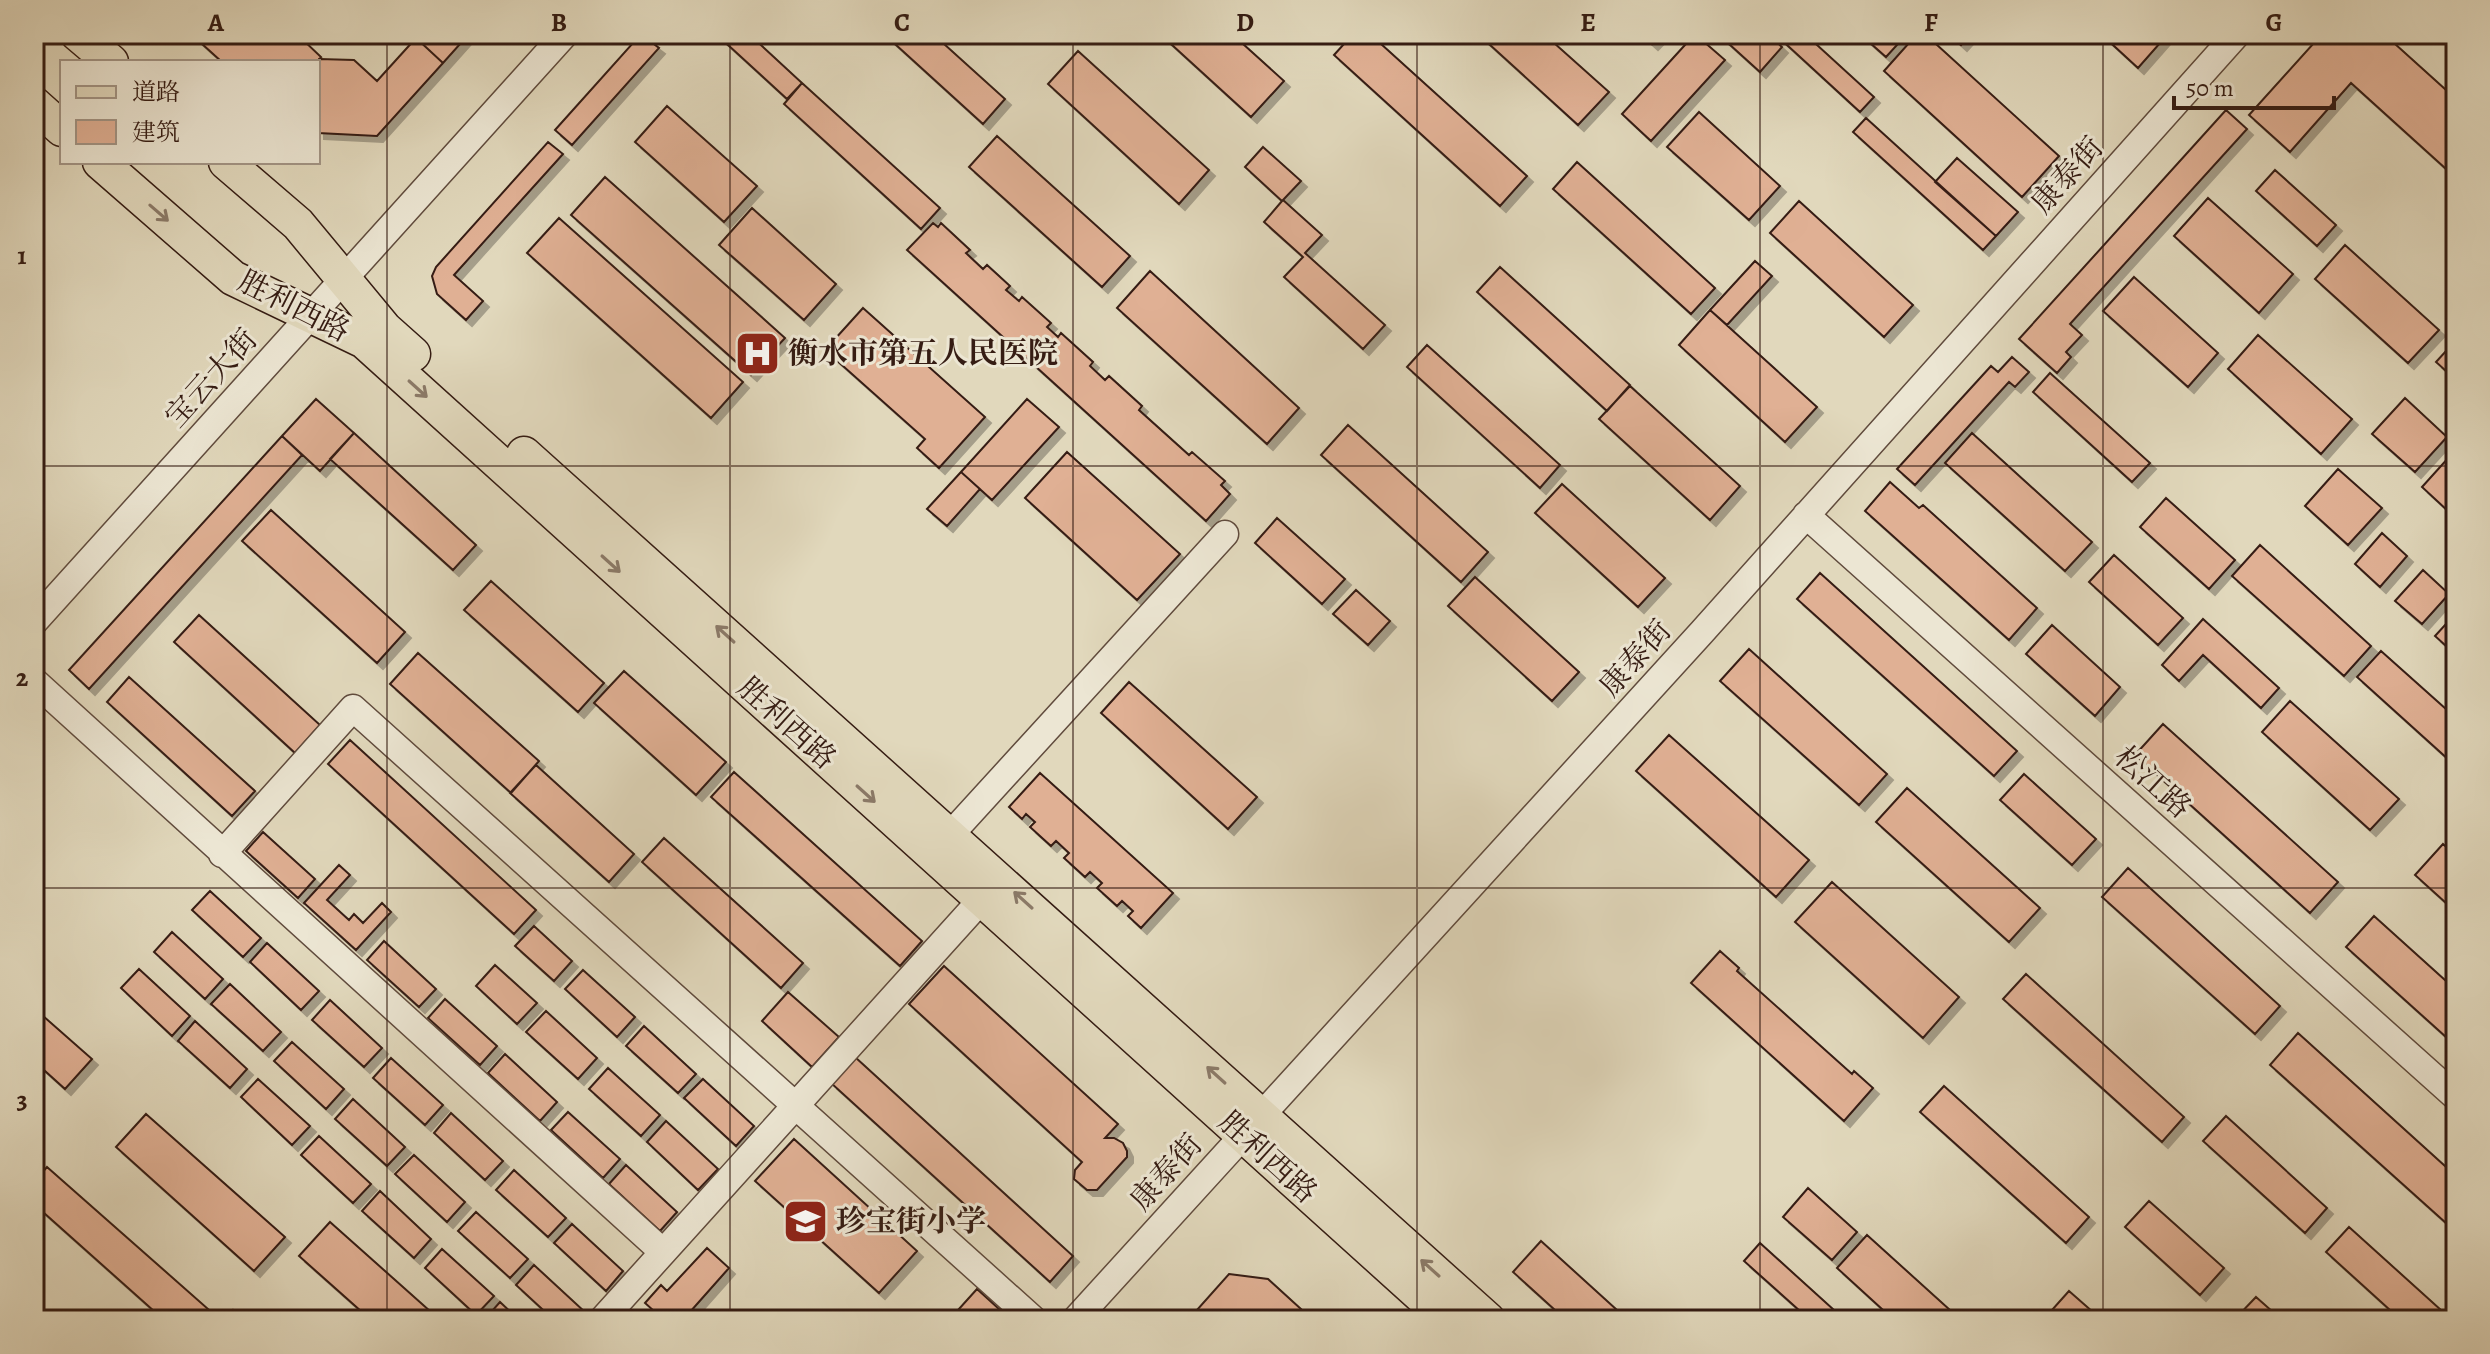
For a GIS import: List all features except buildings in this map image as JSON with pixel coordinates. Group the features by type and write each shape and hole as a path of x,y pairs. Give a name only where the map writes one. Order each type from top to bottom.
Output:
{"main road":[{"path":"78,34 109,60"},
{"path":"34,104 60,127"},
{"name":"胜利西路","path":"102,164 233,278 364,341 982,899 1488,1320"},
{"name":"胜利西路","path":"228,164 298,224 385,329 950,835 1252,1125 1448,1320"}],"street":[{"name":"宝云大街","path":"34,622 565,34"},
{"name":"康泰街","path":"1075,1320 1806,515 2237,34"},
{"name":"松江路","path":"1806,515 2456,1097"},
{"path":"950,835 1225,534"},
{"path":"34,681 663,1252"},
{"path":"222,854 353,708 1034,1320"},
{"path":"602,1320 982,899"}],"place":[{"name":"衡水市第五人民医院","path":"757,353"},
{"name":"珍宝街小学","path":"805,1221"}]}
